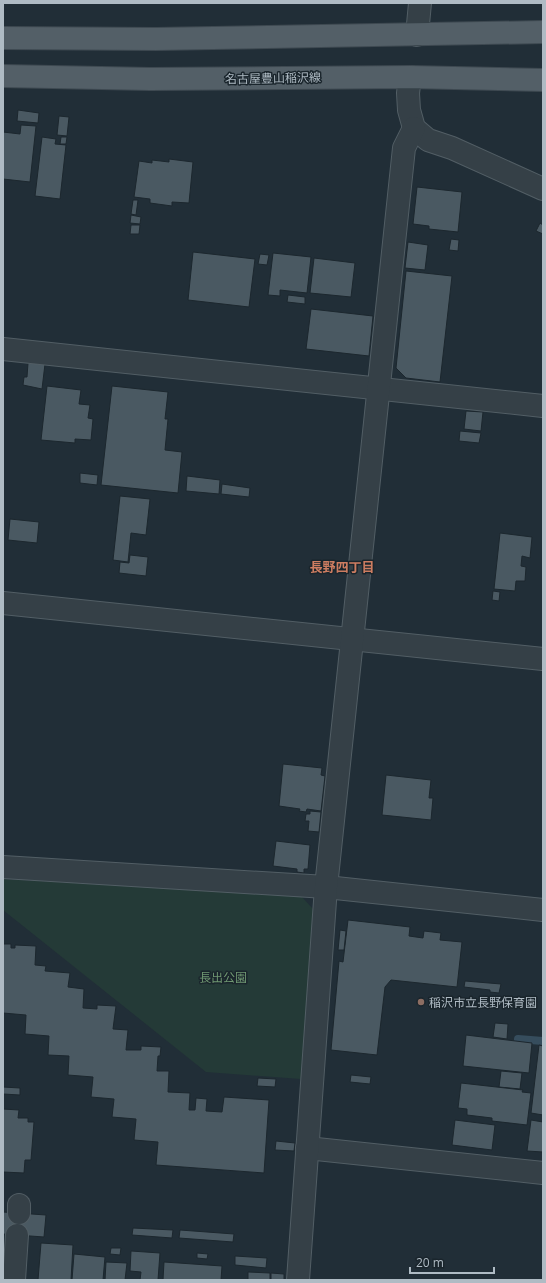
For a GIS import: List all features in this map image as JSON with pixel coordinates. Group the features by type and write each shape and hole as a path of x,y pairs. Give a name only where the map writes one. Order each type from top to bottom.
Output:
{"main road":[{"path":"3,38 156,39 543,32"},
{"name":"名古屋豊山稲沢線","path":"3,76 150,79 410,77 543,80"}],"street":[{"path":"417,35 420,3"},
{"path":"410,77 408,93 409,110 414,128 428,140 452,148 543,189"},
{"path":"298,1280 326,887 404,148 414,128"},
{"path":"3,349 543,406"},
{"path":"3,603 543,659"},
{"path":"3,867 326,887 543,910"},
{"path":"307,1148 543,1173"},
{"path":"14,1280 17,1235"}],"green space":[{"name":"長出公園","path":"3,879 301,896 314,910 301,1079 206,1072 3,910"}],"building":[{"path":"18,110 39,113 38,123 17,121"},
{"path":"59,116 69,117 67,136 57,135"},
{"path":"21,125 36,126 30,182 3,179 3,132 20,134"},
{"path":"42,137 56,139 55,144 66,145 60,199 35,196"},
{"path":"61,137 67,137 66,144 60,144"},
{"path":"169,159 193,162 189,203 172,202 172,206 150,203 150,199 134,197 139,161 152,163 152,160 169,162"},
{"path":"417,187 462,192 458,232 429,229 429,226 413,224"},
{"path":"133,200 138,200 136,215 131,214"},
{"path":"131,215 141,217 140,224 130,223"},
{"path":"540,223 543,225 543,234 536,231"},
{"path":"131,225 140,225 139,234 130,234"},
{"path":"451,239 459,240 458,251 449,250"},
{"path":"408,242 428,245 425,270 405,268"},
{"path":"193,252 255,259 249,307 188,300"},
{"path":"273,253 311,257 307,293 280,290 280,296 268,295"},
{"path":"260,254 269,255 267,265 258,264"},
{"path":"314,258 355,263 351,297 310,293"},
{"path":"406,271 452,276 440,382 406,378 396,368"},
{"path":"288,295 305,297 305,304 287,302"},
{"path":"311,309 373,316 369,356 306,349"},
{"path":"28,363 45,364 42,389 23,385 24,377 27,377"},
{"path":"47,386 81,390 79,404 90,405 88,418 93,419 91,440 75,439 75,443 41,440"},
{"path":"112,386 168,392 165,419 168,419 165,450 182,452 178,493 101,485"},
{"path":"466,411 483,412 481,431 464,429"},
{"path":"460,431 481,433 479,443 459,441"},
{"path":"80,473 98,475 97,485 80,483"},
{"path":"187,476 220,480 219,494 186,491"},
{"path":"222,484 250,488 249,497 221,494"},
{"path":"120,496 150,499 146,535 131,533 128,562 113,560"},
{"path":"10,519 39,522 37,543 8,540"},
{"path":"500,533 532,537 530,558 522,556 521,566 526,567 525,581 516,581 515,591 494,589"},
{"path":"130,555 148,557 146,576 119,573 120,562 129,563"},
{"path":"493,591 500,592 499,601 492,600"},
{"path":"283,764 322,768 321,775 325,776 321,811 307,809 306,812 299,811 300,809 279,806"},
{"path":"386,775 431,780 429,798 433,798 431,820 382,815"},
{"path":"310,811 321,812 319,832 308,831 309,821 305,821 306,814 310,814"},
{"path":"276,841 310,845 308,869 304,869 304,873 297,872 297,869 273,866"},
{"path":"348,920 410,927 409,936 423,938 424,931 441,933 440,940 462,942 457,987 391,980 385,987 377,1055 331,1050 339,961 343,962"},
{"path":"340,930 346,931 344,950 338,950"},
{"path":"3,944 11,944 11,948 15,948 15,945 36,946 35,965 46,966 45,971 70,973 68,987 84,989 83,1008 97,1009 97,1005 116,1006 113,1029 128,1030 126,1050 141,1050 141,1046 161,1047 160,1056 158,1056 157,1071 169,1071 168,1092 190,1093 189,1110 195,1110 196,1098 207,1099 206,1111 222,1112 224,1097 269,1100 264,1173 156,1165 158,1142 134,1140 136,1119 112,1117 114,1099 91,1097 93,1077 68,1075 69,1056 48,1055 49,1036 25,1034 26,1015 3,1013"},
{"path":"465,981 501,984 499,993 490,992 490,990 464,987"},
{"path":"495,1023 508,1024 507,1039 493,1037"},
{"path":"466,1035 532,1043 529,1073 463,1066"},
{"path":"539,1045 543,1046 543,1115 531,1113"},
{"path":"501,1071 522,1073 520,1089 499,1087"},
{"path":"351,1075 371,1077 370,1084 350,1082"},
{"path":"258,1078 276,1079 275,1087 257,1086"},
{"path":"461,1083 523,1090 522,1092 531,1093 527,1125 492,1121 492,1118 467,1115 467,1109 458,1108"},
{"path":"3,1087 20,1088 20,1095 3,1094"},
{"path":"3,1109 19,1110 18,1118 28,1118 28,1122 34,1122 31,1160 25,1160 24,1173 3,1172"},
{"path":"455,1120 495,1125 492,1150 452,1145"},
{"path":"531,1120 543,1122 543,1152 527,1151"},
{"path":"276,1141 295,1143 294,1151 275,1150"},
{"path":"3,1212 46,1215 44,1237 3,1234"},
{"path":"133,1228 173,1230 172,1238 132,1235"},
{"path":"180,1230 234,1234 233,1242 179,1238"},
{"path":"41,1243 73,1245 71,1280 38,1280"},
{"path":"111,1248 121,1248 120,1255 110,1254"},
{"path":"131,1251 160,1253 158,1280 140,1280 141,1272 130,1271"},
{"path":"197,1253 208,1254 207,1259 197,1258"},
{"path":"74,1254 105,1257 103,1280 72,1280"},
{"path":"235,1256 267,1258 266,1268 235,1265"},
{"path":"106,1262 127,1263 125,1280 105,1280"},
{"path":"164,1262 222,1266 221,1280 163,1280"},
{"path":"248,1272 270,1273 270,1280 248,1280"},
{"path":"271,1273 284,1274 284,1280 271,1280"}],"waterway":[{"path":"518,1039 543,1041"}],"place":[{"name":"稲沢市立長野保育園","path":"421,1002"}],"district":[{"name":"長野四丁目","path":"342,567"}]}
